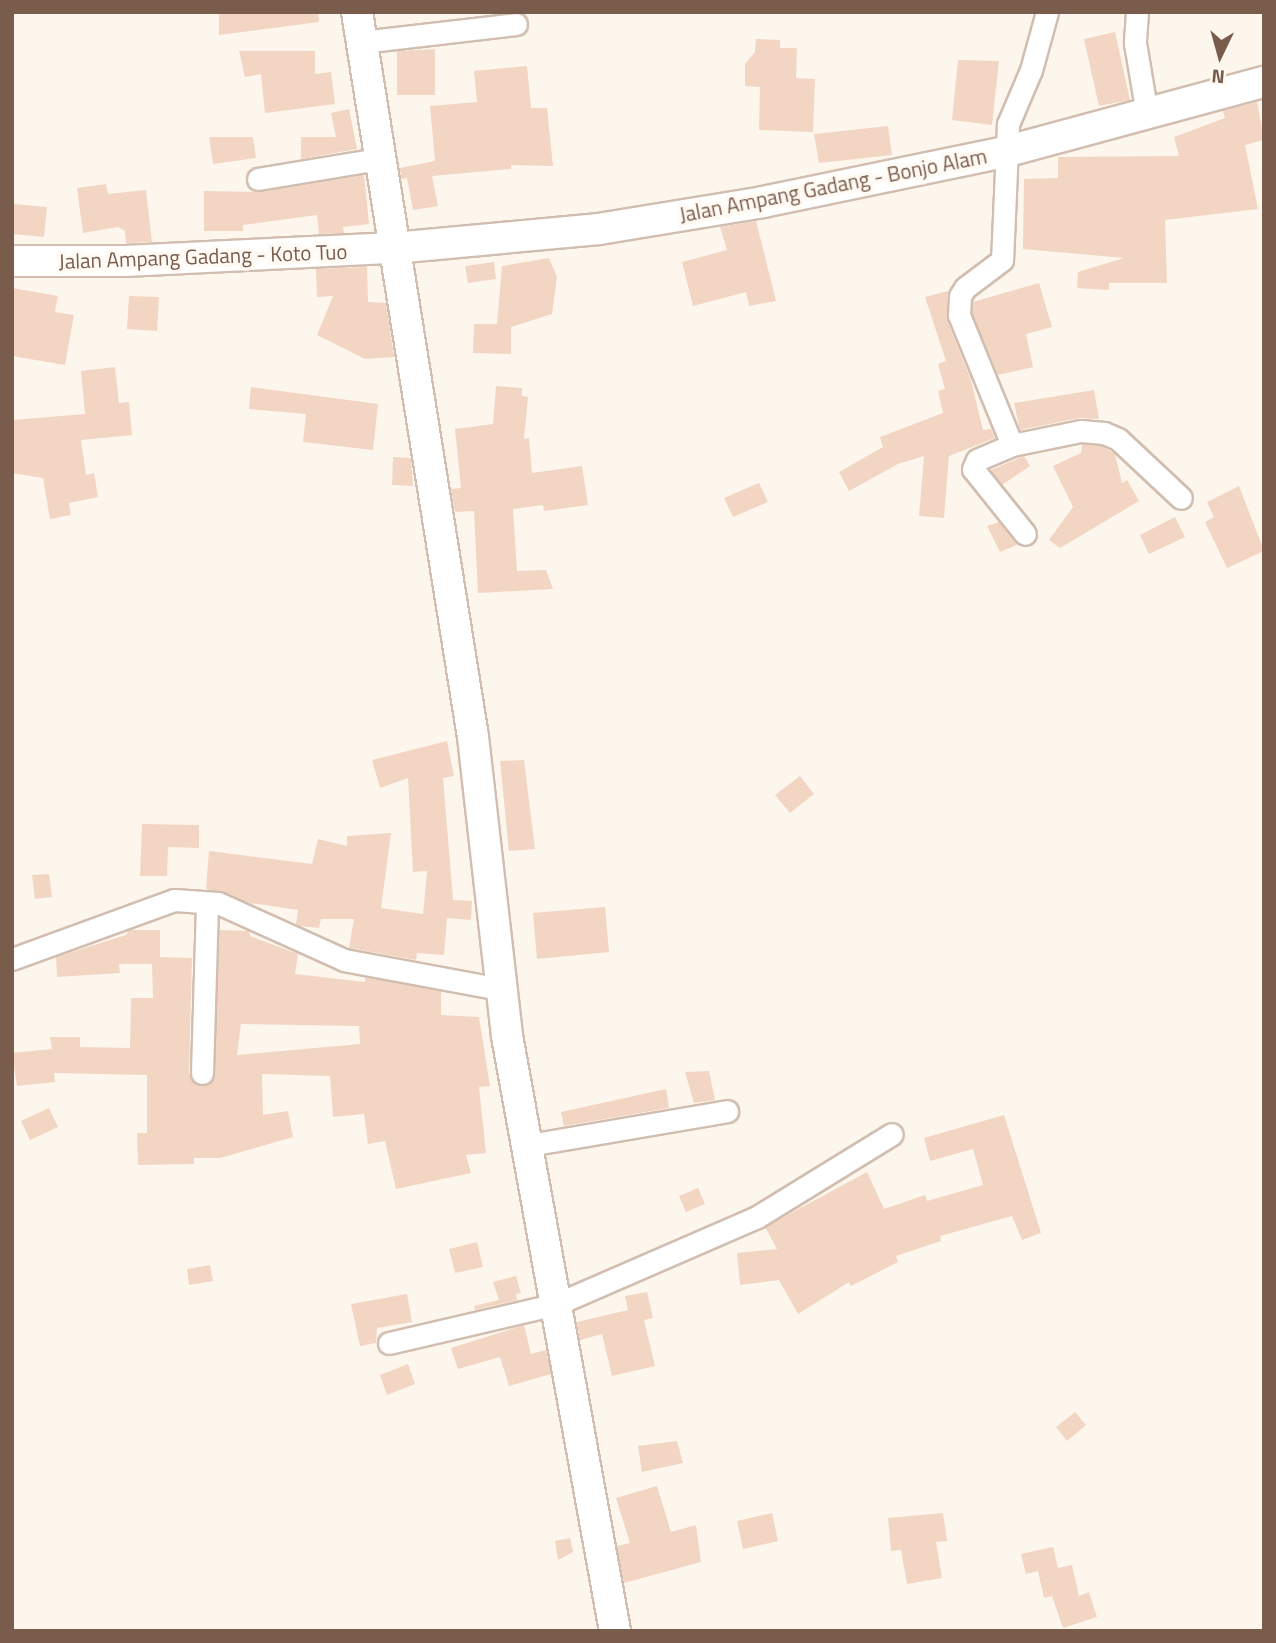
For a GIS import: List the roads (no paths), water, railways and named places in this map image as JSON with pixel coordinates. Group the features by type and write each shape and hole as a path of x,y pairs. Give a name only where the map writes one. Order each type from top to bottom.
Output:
{"street":[{"path":"356,12 473,737 501,989 558,1304 565,1371 615,1631"},
{"path":"1012,445 958,306 965,288 1002,260 1004,152 1008,124 1035,59 1047,12"},
{"path":"1136,12 1135,43 1147,114"},
{"path":"361,42 516,24"},
{"name":"Jalan Ampang Gadang - Bonjo Alam","path":"394,248 599,229 763,202 1004,152 1264,82"},
{"path":"258,179 379,159"},
{"name":"Jalan Ampang Gadang - Koto Tuo","path":"12,261 125,261 394,248"},
{"path":"1025,534 973,469 977,460 1012,445 1081,431 1104,433 1118,439 1181,498"},
{"path":"12,959 160,903 218,903 344,960 501,989"},
{"path":"202,1073 206,903"},
{"path":"529,1145 727,1111"},
{"path":"389,1343 558,1304 757,1217 892,1134"}]}
